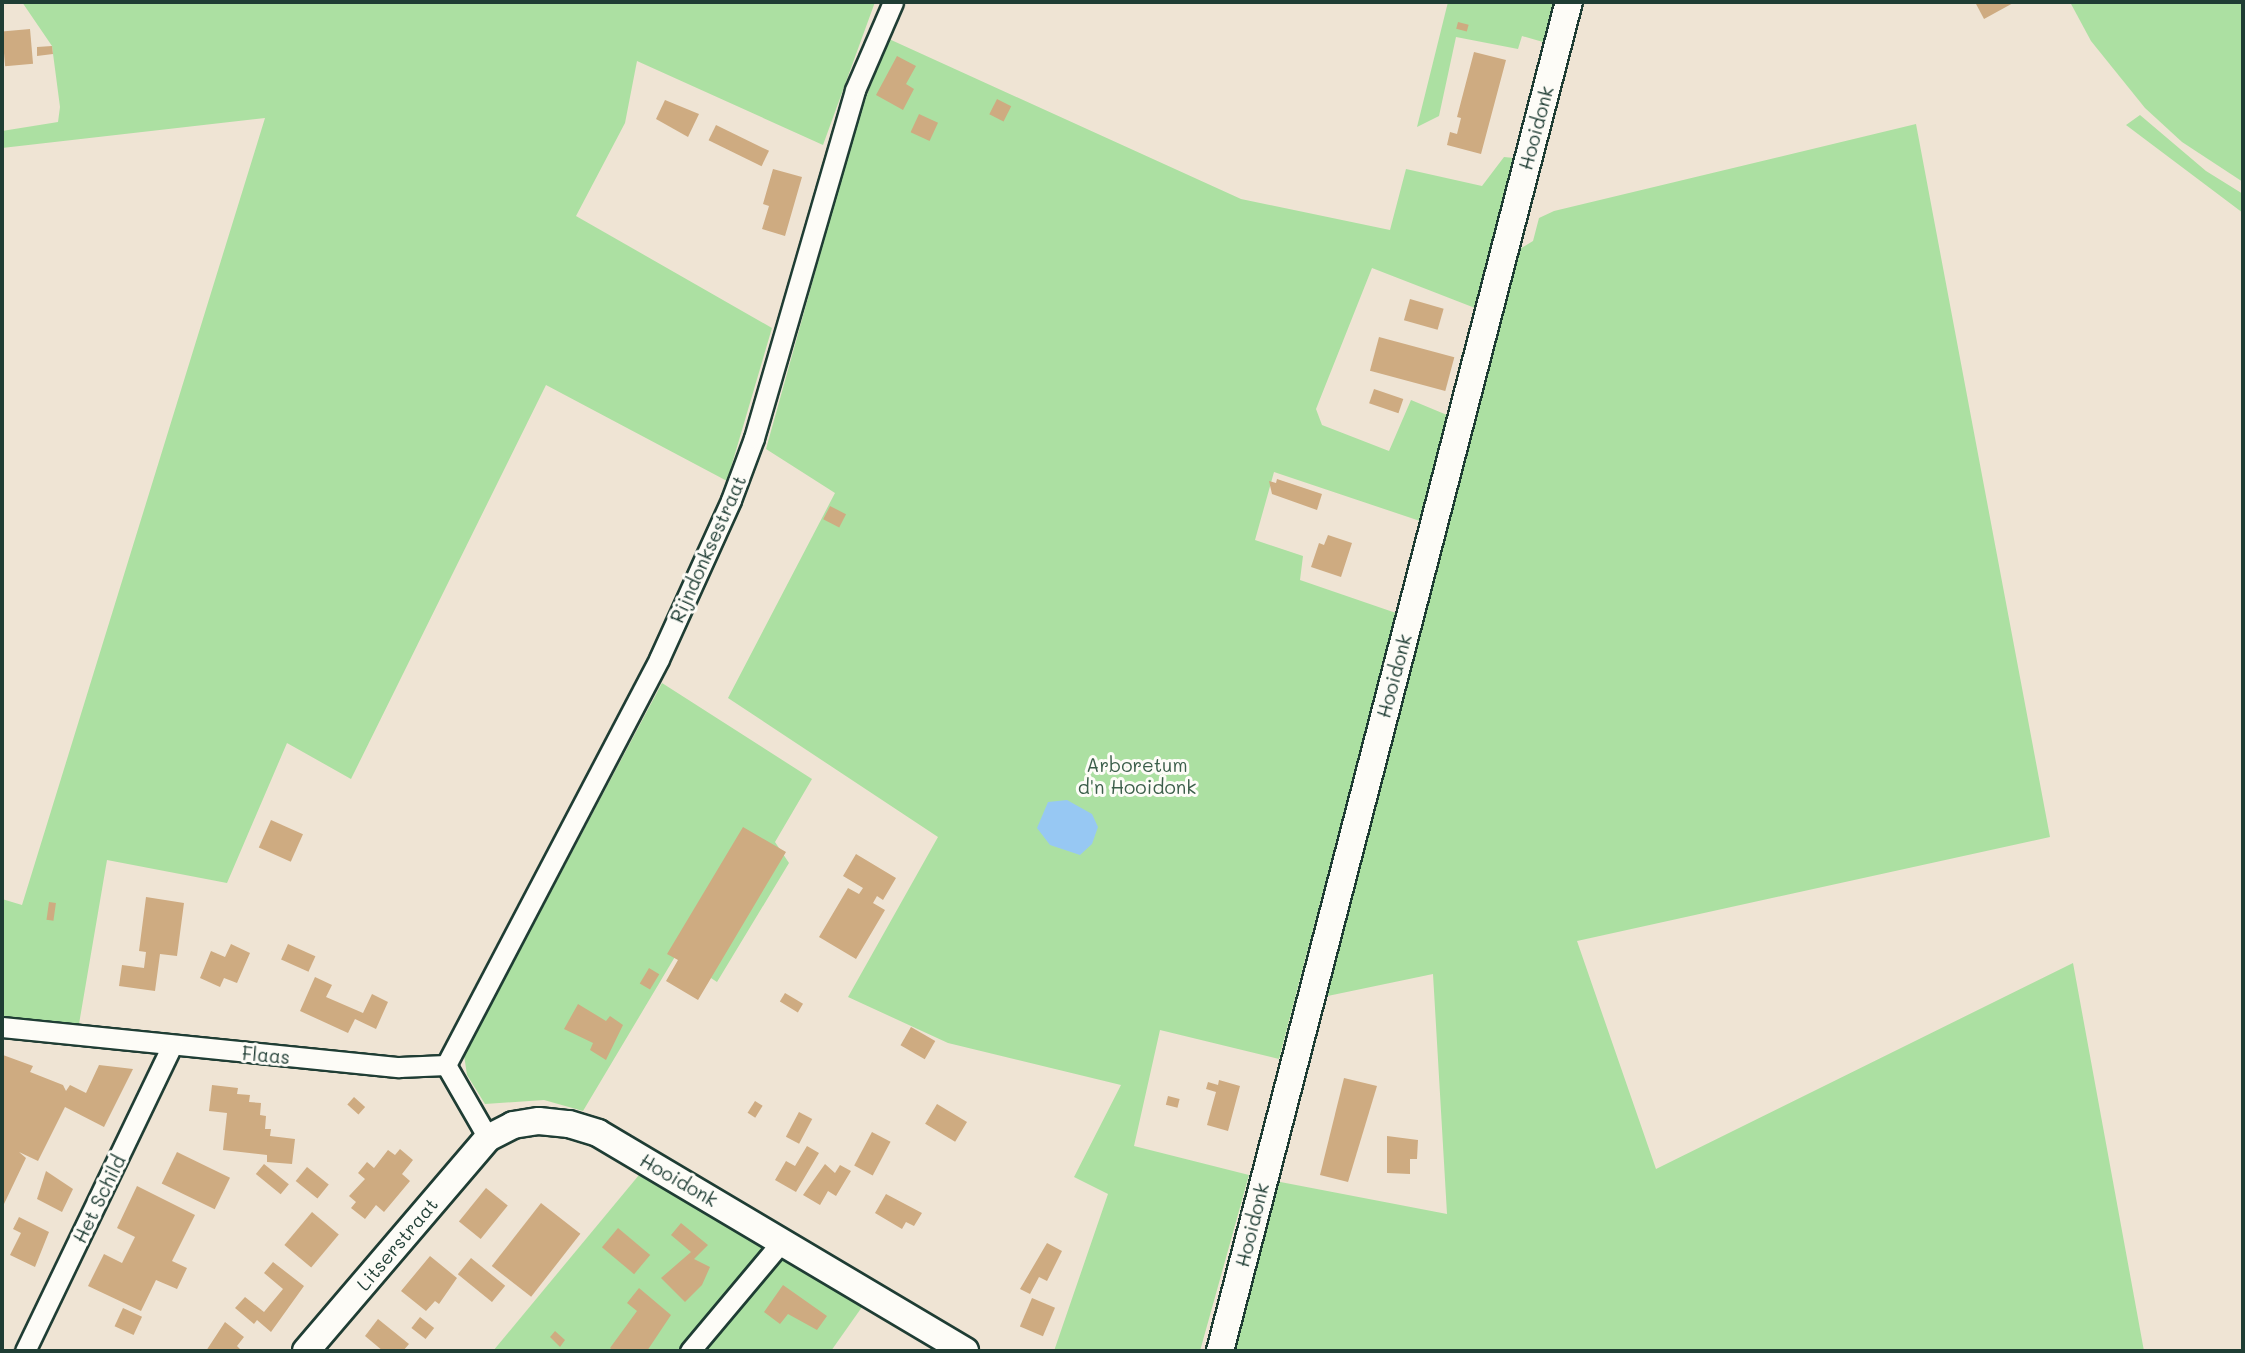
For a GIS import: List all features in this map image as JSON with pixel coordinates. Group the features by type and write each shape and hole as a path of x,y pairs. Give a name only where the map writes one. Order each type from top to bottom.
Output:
{"street":[{"name":"Rijndonksestraat","path":"446,1065 659,659 731,500 754,438 855,90 893,2"},
{"name":"Hooidonk","path":"1220,1351 1569,2"},
{"name":"Flaas","path":"2,1027 399,1068 446,1065"},
{"name":"Het Schild","path":"25,1351 172,1046"},
{"path":"446,1065 488,1138"},
{"name":"Hooidonk","path":"488,1138 513,1125 538,1121 588,1130 783,1240 965,1351"},
{"name":"Litserstraat","path":"306,1351 488,1138"},
{"path":"690,1351 783,1240"}],"green space":[{"path":"22,2 875,2 823,145 637,61 625,123 576,216 772,328 727,481 546,385 351,779 287,743 227,883 107,860 79,1024 2,1018 2,899 22,905 265,118 2,148 2,131 58,122 60,107 52,46"},
{"path":"1448,2 1554,2 1543,42 1522,36 1518,49 1456,37 1439,116 1417,127"},
{"path":"2070,2 2240,2 2243,5 2243,182 2182,142 2145,108 2091,41"},
{"name":"Arboretum d'n Hooidonk","path":"889,39 1241,199 1390,230 1406,169 1482,186 1504,157 1514,158 1475,308 1372,268 1316,409 1322,425 1389,451 1411,400 1447,415 1420,521 1274,472 1255,540 1303,556 1300,580 1396,613 1279,1059 1160,1030 1134,1146 1249,1175 1200,1351 1054,1351 1108,1194 1074,1177 1121,1085 948,1043 848,997 938,837 728,698 835,493 766,449 858,118"},
{"path":"2140,115 2206,171 2243,194 2243,213 2126,125"},
{"path":"1916,124 2050,837 1577,941 1656,1169 2073,963 2144,1351 1229,1351 1270,1180 1447,1214 1433,974 1318,998 1518,250 1533,241 1539,218 1554,211"},
{"path":"662,683 812,779 775,842 789,863 717,982 676,955 583,1111 544,1100 485,1104 467,1075 464,1055"},
{"path":"639,1175 862,1307 831,1351 493,1351"}],"water":[{"path":"1067,800 1092,814 1098,827 1092,844 1080,855 1050,845 1037,828 1048,802"}],"building":[{"path":"1975,2 2015,2 1984,19"},
{"path":"1458,22 1469,25 1467,32 1456,29"},
{"path":"30,29 33,64 5,66 2,31"},
{"path":"52,46 53,54 37,56 37,47"},
{"path":"1474,52 1506,60 1481,154 1447,145 1450,132 1457,134 1461,118 1457,117"},
{"path":"897,56 916,66 906,84 914,89 903,110 876,95"},
{"path":"997,99 1011,106 1004,121 989,114"},
{"path":"665,100 699,114 688,137 656,119"},
{"path":"919,114 938,123 930,141 911,132"},
{"path":"716,125 769,151 762,166 709,140"},
{"path":"773,169 802,177 785,236 762,229 769,206 763,204"},
{"path":"1410,299 1444,309 1438,330 1404,320"},
{"path":"1379,337 1454,357 1445,391 1370,371"},
{"path":"1374,389 1403,399 1398,413 1369,403"},
{"path":"1277,479 1322,494 1317,510 1272,494 1269,481 1276,483"},
{"path":"830,506 846,514 839,528 823,519"},
{"path":"1328,535 1352,543 1341,577 1311,567 1319,543 1324,545"},
{"path":"271,820 303,834 291,862 259,847"},
{"path":"743,827 786,852 698,1000 666,981 678,960 667,954"},
{"path":"856,854 896,878 883,900 877,896 873,903 885,910 856,959 819,937 848,888 859,894 863,888 843,876"},
{"path":"146,897 184,903 177,956 160,954 155,991 119,986 122,965 144,968 146,952 139,951"},
{"path":"49,902 56,903 53,921 46,920"},
{"path":"231,944 250,953 237,983 224,978 220,987 200,978 211,951 225,957"},
{"path":"288,944 315,956 308,972 281,960"},
{"path":"649,968 659,974 650,990 640,983"},
{"path":"315,977 332,985 326,997 363,1013 372,994 388,1002 376,1029 355,1019 348,1033 300,1011"},
{"path":"785,993 803,1004 798,1012 780,1002"},
{"path":"578,1004 606,1021 610,1016 623,1025 606,1060 590,1050 593,1043 564,1029"},
{"path":"911,1027 935,1041 925,1059 900,1045"},
{"path":"3,1055 33,1066 30,1072 63,1085 66,1091 70,1085 86,1093 99,1065 133,1069 104,1127 65,1107 38,1161 19,1152 26,1158 4,1204"},
{"path":"1344,1078 1377,1086 1348,1182 1320,1175"},
{"path":"1219,1080 1240,1086 1228,1131 1207,1125 1216,1092 1206,1089 1208,1082 1218,1085"},
{"path":"212,1085 238,1088 237,1094 250,1095 249,1102 261,1103 260,1115 266,1116 265,1129 271,1129 270,1136 295,1139 292,1164 267,1162 267,1155 223,1150 227,1113 209,1111"},
{"path":"1168,1096 1180,1099 1177,1108 1166,1105"},
{"path":"354,1097 365,1107 358,1114 347,1104"},
{"path":"755,1101 763,1106 755,1118 748,1113"},
{"path":"937,1104 967,1122 955,1142 925,1124"},
{"path":"799,1112 812,1119 799,1144 786,1137"},
{"path":"872,1132 891,1142 873,1175 854,1166"},
{"path":"1387,1136 1418,1140 1417,1159 1410,1159 1410,1174 1387,1173"},
{"path":"807,1146 819,1153 796,1192 775,1180 786,1161 795,1166"},
{"path":"400,1149 413,1160 402,1174 410,1181 384,1212 376,1205 365,1219 351,1208 356,1202 349,1196 365,1179 358,1173 367,1162 374,1168 388,1150 395,1155"},
{"path":"177,1152 230,1178 215,1209 162,1183"},
{"path":"264,1164 289,1184 281,1194 256,1174"},
{"path":"825,1164 835,1173 840,1165 851,1171 836,1196 828,1191 820,1205 803,1195"},
{"path":"307,1167 329,1185 317,1199 296,1181"},
{"path":"46,1171 73,1189 62,1212 37,1199"},
{"path":"137,1186 195,1215 172,1261 187,1268 177,1289 156,1280 141,1311 88,1286 104,1254 122,1263 135,1237 117,1228"},
{"path":"486,1188 508,1206 481,1239 459,1221"},
{"path":"886,1194 922,1213 914,1226 906,1222 902,1229 875,1213"},
{"path":"541,1203 580,1234 531,1297 492,1266"},
{"path":"312,1212 339,1234 311,1267 284,1245"},
{"path":"19,1217 49,1232 35,1267 10,1255 21,1233 13,1229"},
{"path":"681,1223 708,1245 694,1259 710,1267 702,1285 685,1302 661,1278 691,1252 671,1235"},
{"path":"618,1228 650,1255 634,1274 602,1247"},
{"path":"1047,1243 1062,1251 1047,1281 1039,1277 1030,1294 1020,1289"},
{"path":"430,1256 457,1278 439,1304 435,1301 426,1311 401,1291"},
{"path":"471,1258 505,1286 492,1302 458,1274"},
{"path":"273,1262 304,1286 271,1332 257,1320 254,1324 235,1308 245,1297 264,1312 283,1289 264,1273"},
{"path":"783,1285 827,1316 817,1330 788,1314 780,1324 764,1312"},
{"path":"639,1288 671,1315 647,1351 614,1351 610,1348 637,1311 627,1303"},
{"path":"1032,1298 1055,1308 1043,1336 1020,1327"},
{"path":"123,1308 142,1317 134,1335 115,1326"},
{"path":"420,1317 434,1328 426,1339 411,1328"},
{"path":"378,1319 409,1344 403,1351 383,1351 365,1336"},
{"path":"225,1322 244,1337 237,1346 242,1351 206,1351"},
{"path":"555,1331 565,1340 560,1347 550,1337"}]}
